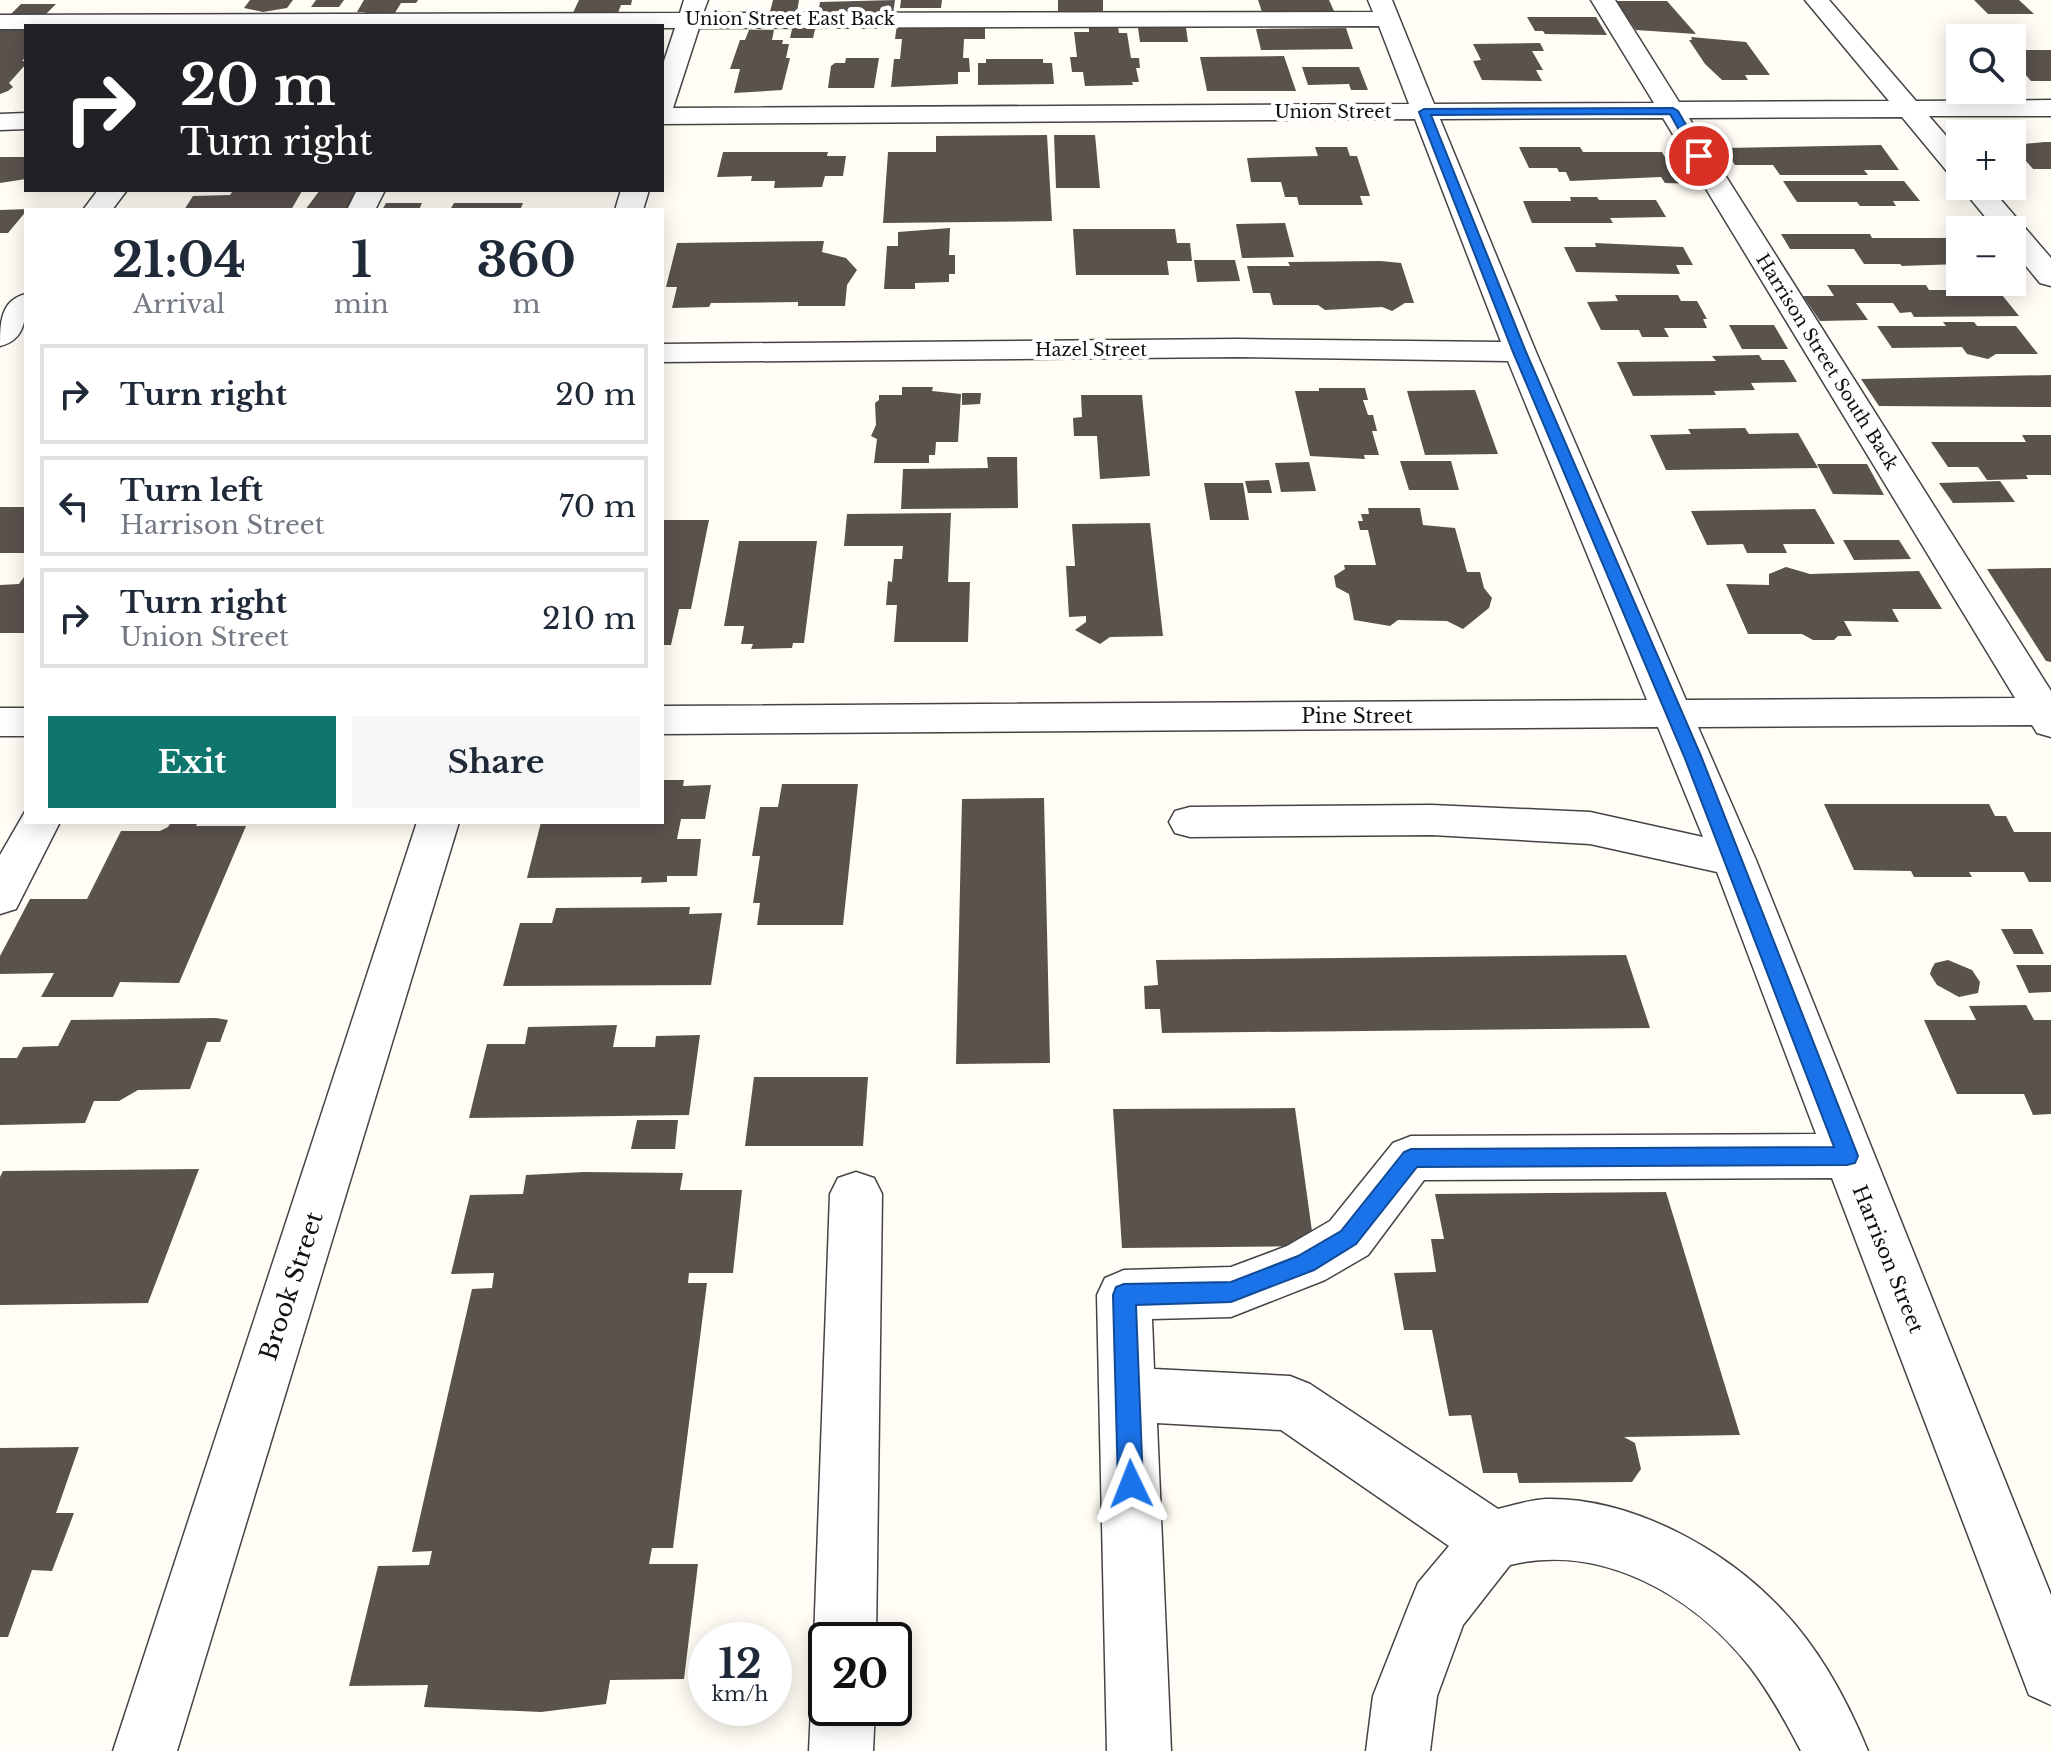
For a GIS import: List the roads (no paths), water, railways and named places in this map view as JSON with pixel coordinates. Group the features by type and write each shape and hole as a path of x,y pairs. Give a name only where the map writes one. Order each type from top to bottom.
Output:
{"street":[{"path":"164,24 184,0"},
{"name":"Harrison Street South Back","path":"1603,0 2049,715"},
{"path":"1817,0 1946,153"},
{"path":"664,99 693,10"},
{"name":"Union Street East Back","path":"0,22 164,24 693,10 1384,10"},
{"name":"Harrison Street","path":"1384,10 1520,352 1734,860 2051,1673"},
{"name":"Union Street","path":"664,116 2051,108"},
{"path":"0,122 24,121"},
{"path":"99,208 111,192"},
{"path":"1986,200 2000,216"},
{"path":"2026,247 2051,277"},
{"path":"0,337 24,306"},
{"name":"Hazel Street","path":"664,353 1237,348 1520,352"},
{"name":"Pine Street","path":"664,720 2049,715"},
{"path":"0,722 24,722"},
{"path":"1190,822 1432,820 1590,828 1734,860"},
{"path":"0,897 38,824"},
{"name":"Brook Street","path":"145,1751 437,824"},
{"path":"1139,1751 1124,1295 1231,1292 1306,1263 1349,1238 1411,1158 1847,1156"},
{"path":"845,1622 856,1194"},
{"path":"1128,1395 1290,1403 1492,1540"},
{"path":"1398,1751 1405,1696 1440,1605 1492,1540 1544,1529 1594,1532 1648,1550 1695,1577 1750,1620 1797,1680 1836,1751"},
{"path":"841,1751 842,1726"}]}
